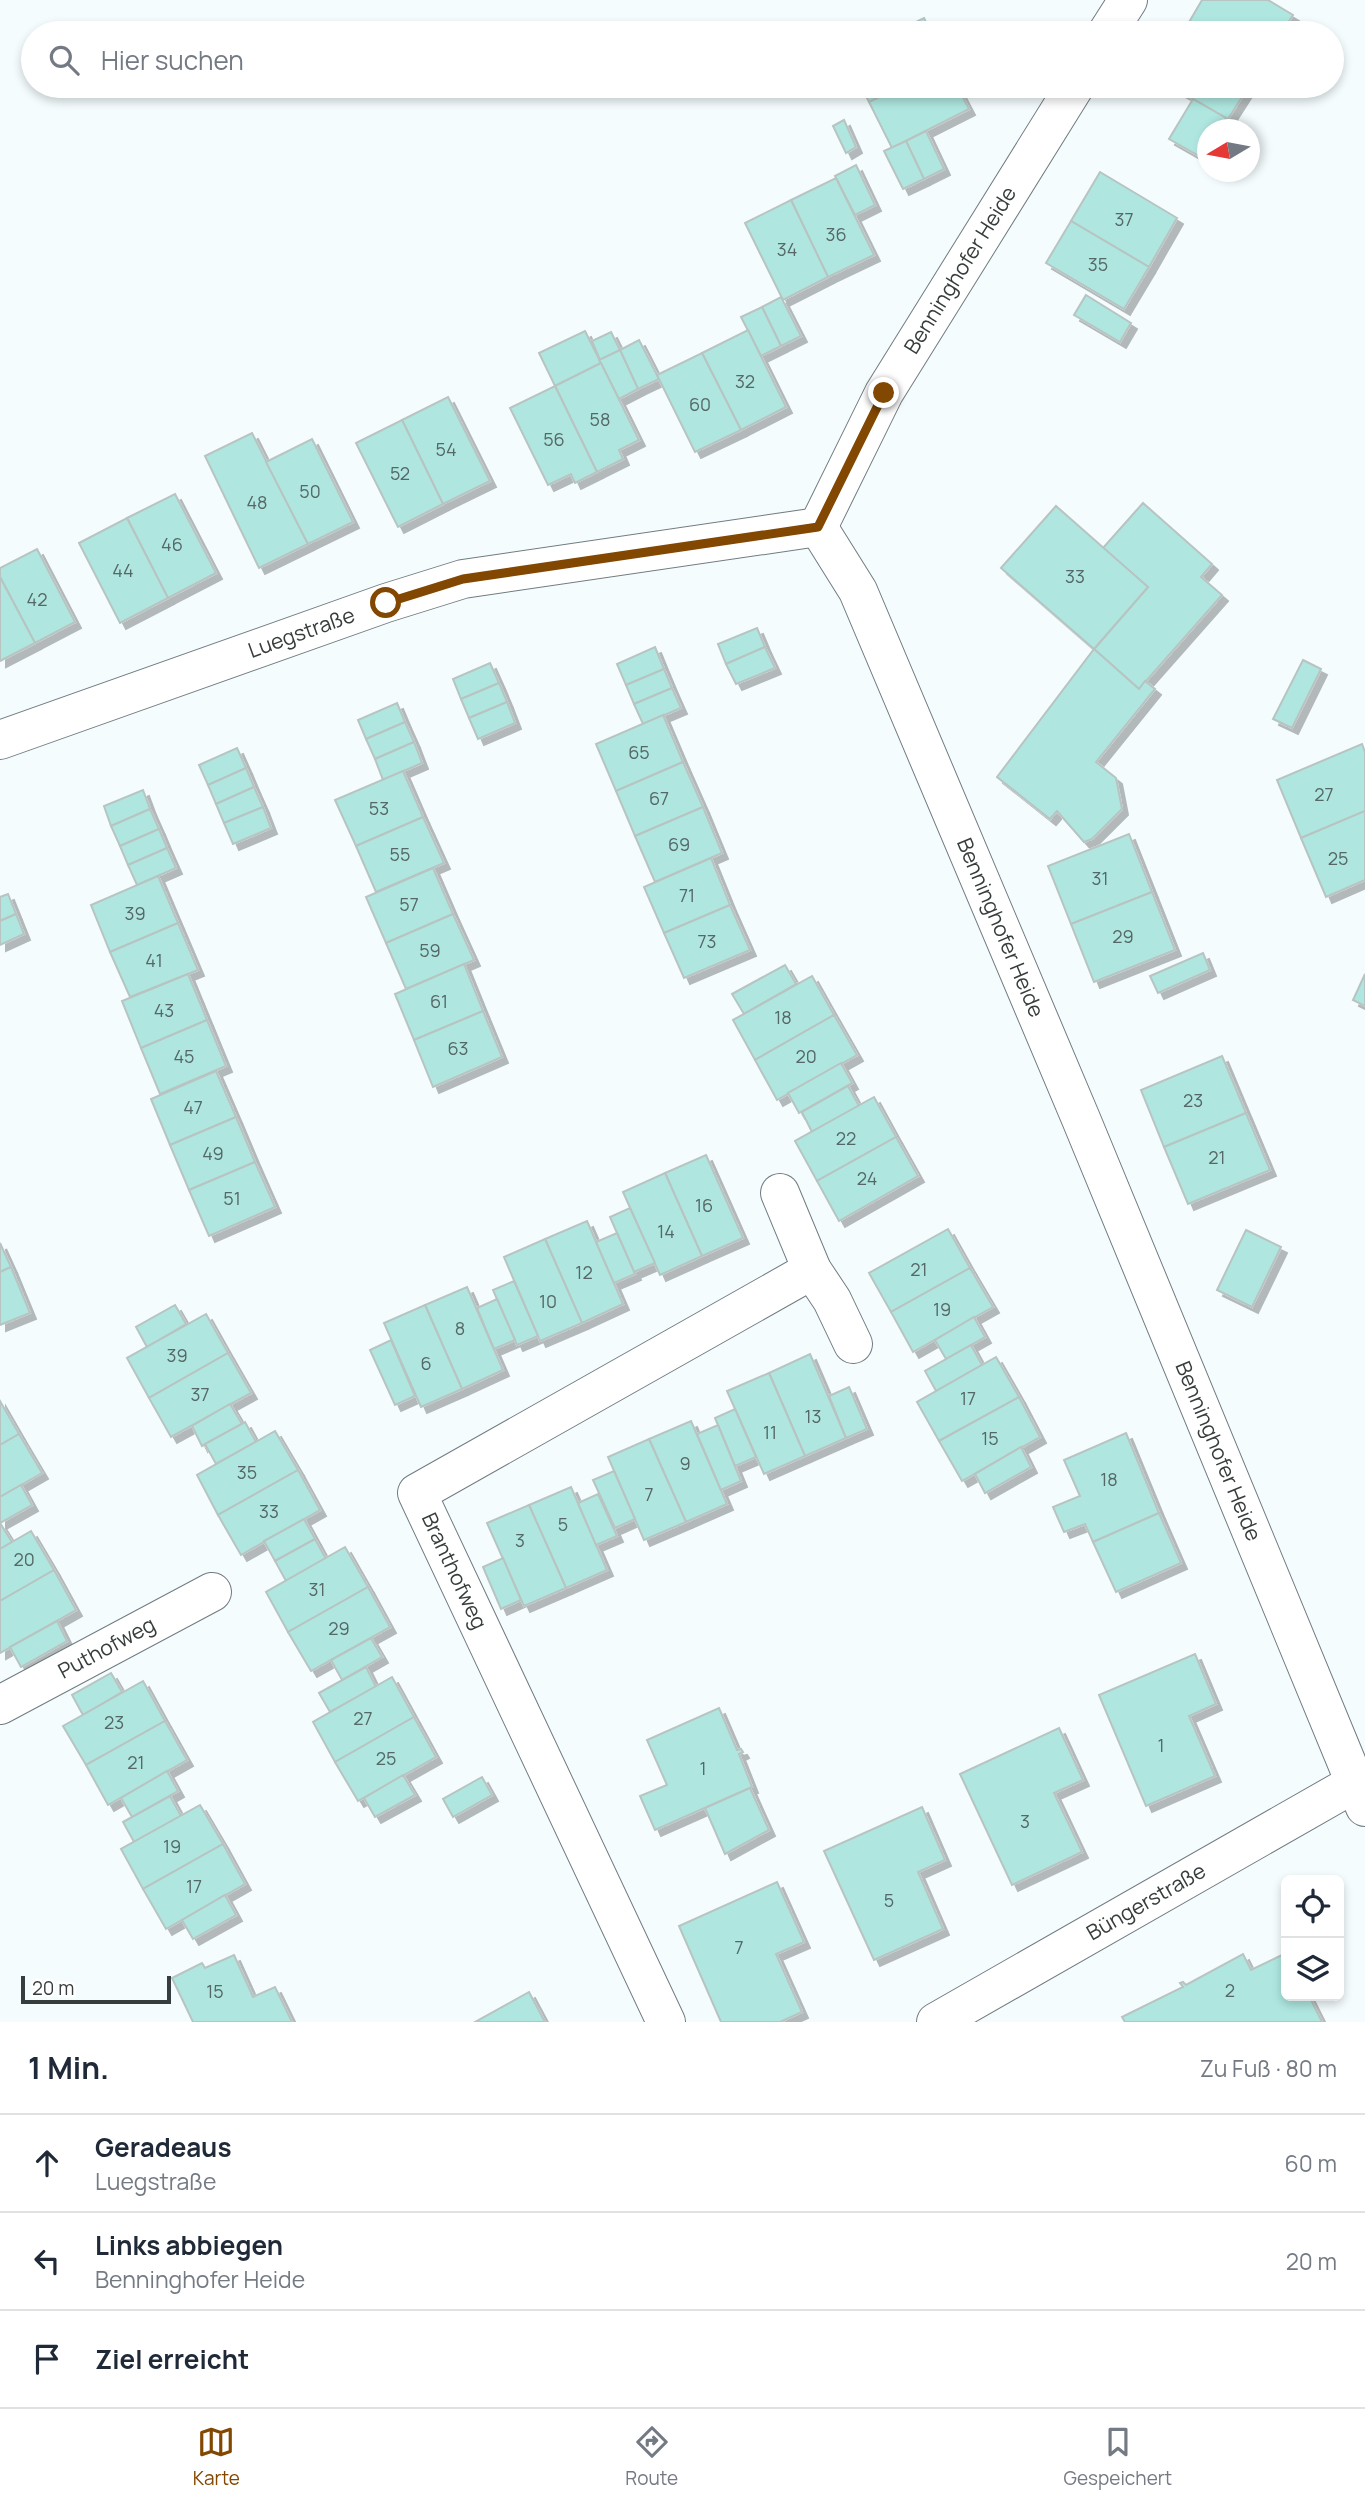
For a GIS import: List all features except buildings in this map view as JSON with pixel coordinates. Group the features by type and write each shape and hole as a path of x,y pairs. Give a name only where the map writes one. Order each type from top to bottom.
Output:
{"street":[{"path":"1115,21 1128,0"},
{"name":"Benninghofer Heide","path":"1068,98 884,393 818,527 858,591 1360,1795"},
{"name":"Luegstraße","path":"0,740 386,603 463,579 818,527"},
{"path":"780,1193 812,1270 832,1300 853,1344"},
{"name":"Branthofweg","path":"666,2022 417,1493 812,1270"},
{"name":"Puthofweg","path":"0,1705 212,1592"},
{"name":"Büngerstraße","path":"936,2022 1360,1795"}],"route":[{"path":"386,603 463,579 818,527 884,393"}]}
